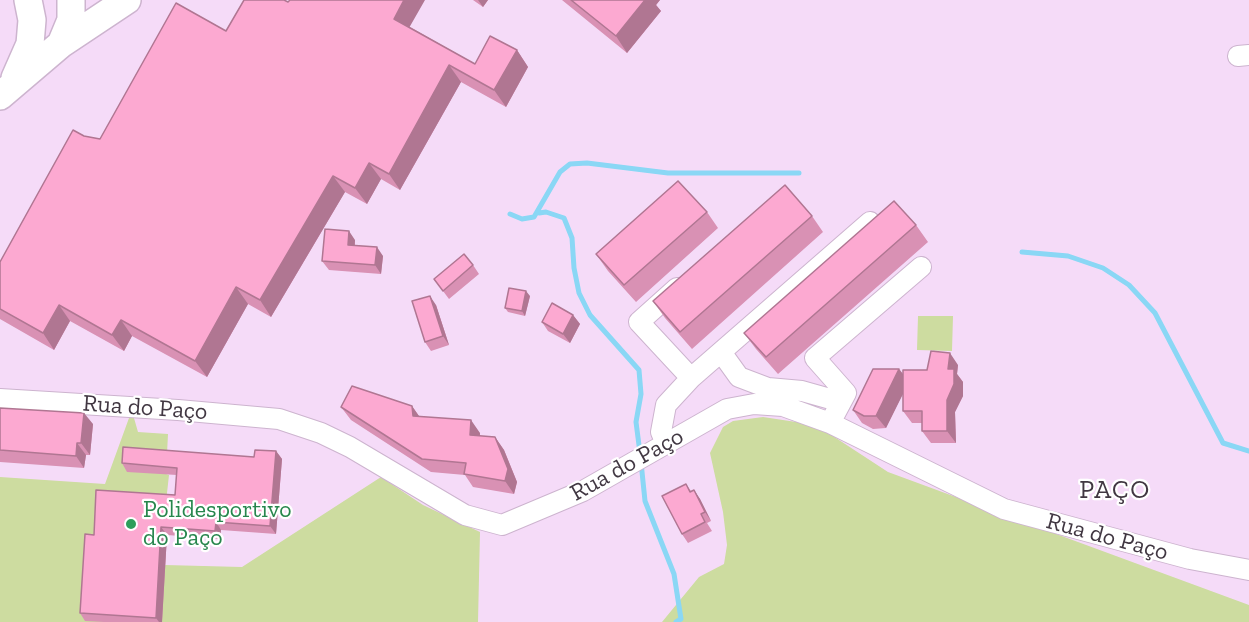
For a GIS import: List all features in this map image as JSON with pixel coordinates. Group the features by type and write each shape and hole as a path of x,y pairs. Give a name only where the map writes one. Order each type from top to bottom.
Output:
{"street":[{"path":"6,90 30,44 32,20 28,0"},
{"path":"61,44 70,20 71,0"},
{"path":"6,90 61,44 127,0"},
{"path":"658,449 666,405 691,378 870,222"},
{"path":"830,423 846,393 815,358 921,267"},
{"path":"691,276 639,322 691,378"},
{"path":"721,352 739,377 768,388 801,391 841,402"},
{"name":"Rua do Paço","path":"0,399 279,419 313,430 350,447 465,515 502,525 583,491 727,409 753,404 783,406 830,423 1004,509 1190,559 1249,570"}],"green space":[{"path":"918,316 953,316 952,351 917,350"},
{"path":"763,417 816,425 888,472 1249,605 1249,622 662,622 699,577 724,564 727,545 723,512 710,453 723,427 733,421"},
{"path":"129,418 134,418 138,432 168,434 166,474 169,475 166,502 169,503 165,565 242,567 381,477 423,505 480,532 478,622 0,622 0,477 105,484"}],"building":[{"path":"244,0 284,0 288,2 290,0 404,0 394,19 475,64 490,36 517,50 494,90 449,65 389,174 369,163 355,188 333,176 260,300 236,287 195,361 121,320 112,335 59,305 43,333 0,309 0,262 73,130 84,136 100,139 176,3 226,31"},
{"path":"571,0 645,0 616,36"},
{"path":"678,181 707,212 624,285 596,254"},
{"path":"785,185 812,216 680,332 653,301"},
{"path":"894,201 916,225 766,357 744,333"},
{"path":"325,229 349,231 348,245 377,247 375,265 322,261"},
{"path":"464,254 473,265 443,291 434,279"},
{"path":"509,288 526,291 522,311 505,308"},
{"path":"430,296 443,336 425,342 412,301"},
{"path":"552,303 573,315 563,334 542,322"},
{"path":"931,351 950,353 948,369 954,369 954,384 947,400 947,431 922,431 922,411 903,411 903,370 927,370"},
{"path":"873,369 899,369 876,416 864,416 853,410"},
{"path":"352,386 412,406 413,416 471,420 470,435 495,437 508,469 505,481 464,474 466,463 422,459 341,407"},
{"path":"0,408 84,413 81,443 77,443 76,456 0,450"},
{"path":"123,447 254,457 255,450 276,451 270,526 216,522 215,531 161,527 156,618 80,613 85,534 94,535 96,490 175,495 177,468 122,463"},
{"path":"686,484 690,492 694,490 705,512 701,514 705,522 682,534 662,496"}],"waterway":[{"path":"510,214 522,219 534,217 560,172 570,164 587,163 668,173 799,173"},
{"path":"539,213 546,212 564,218 572,238 574,268 579,293 590,315 639,370 641,394 636,422 640,453"},
{"path":"1022,252 1068,256 1103,268 1129,285 1155,313 1223,443 1249,451"},
{"path":"641,462 645,501 674,574 681,619 676,622"}],"place":[{"name":"Polidesportivo do Paço","path":"131,524"}],"district":[{"name":"PAÇO","path":"1115,491"}]}
